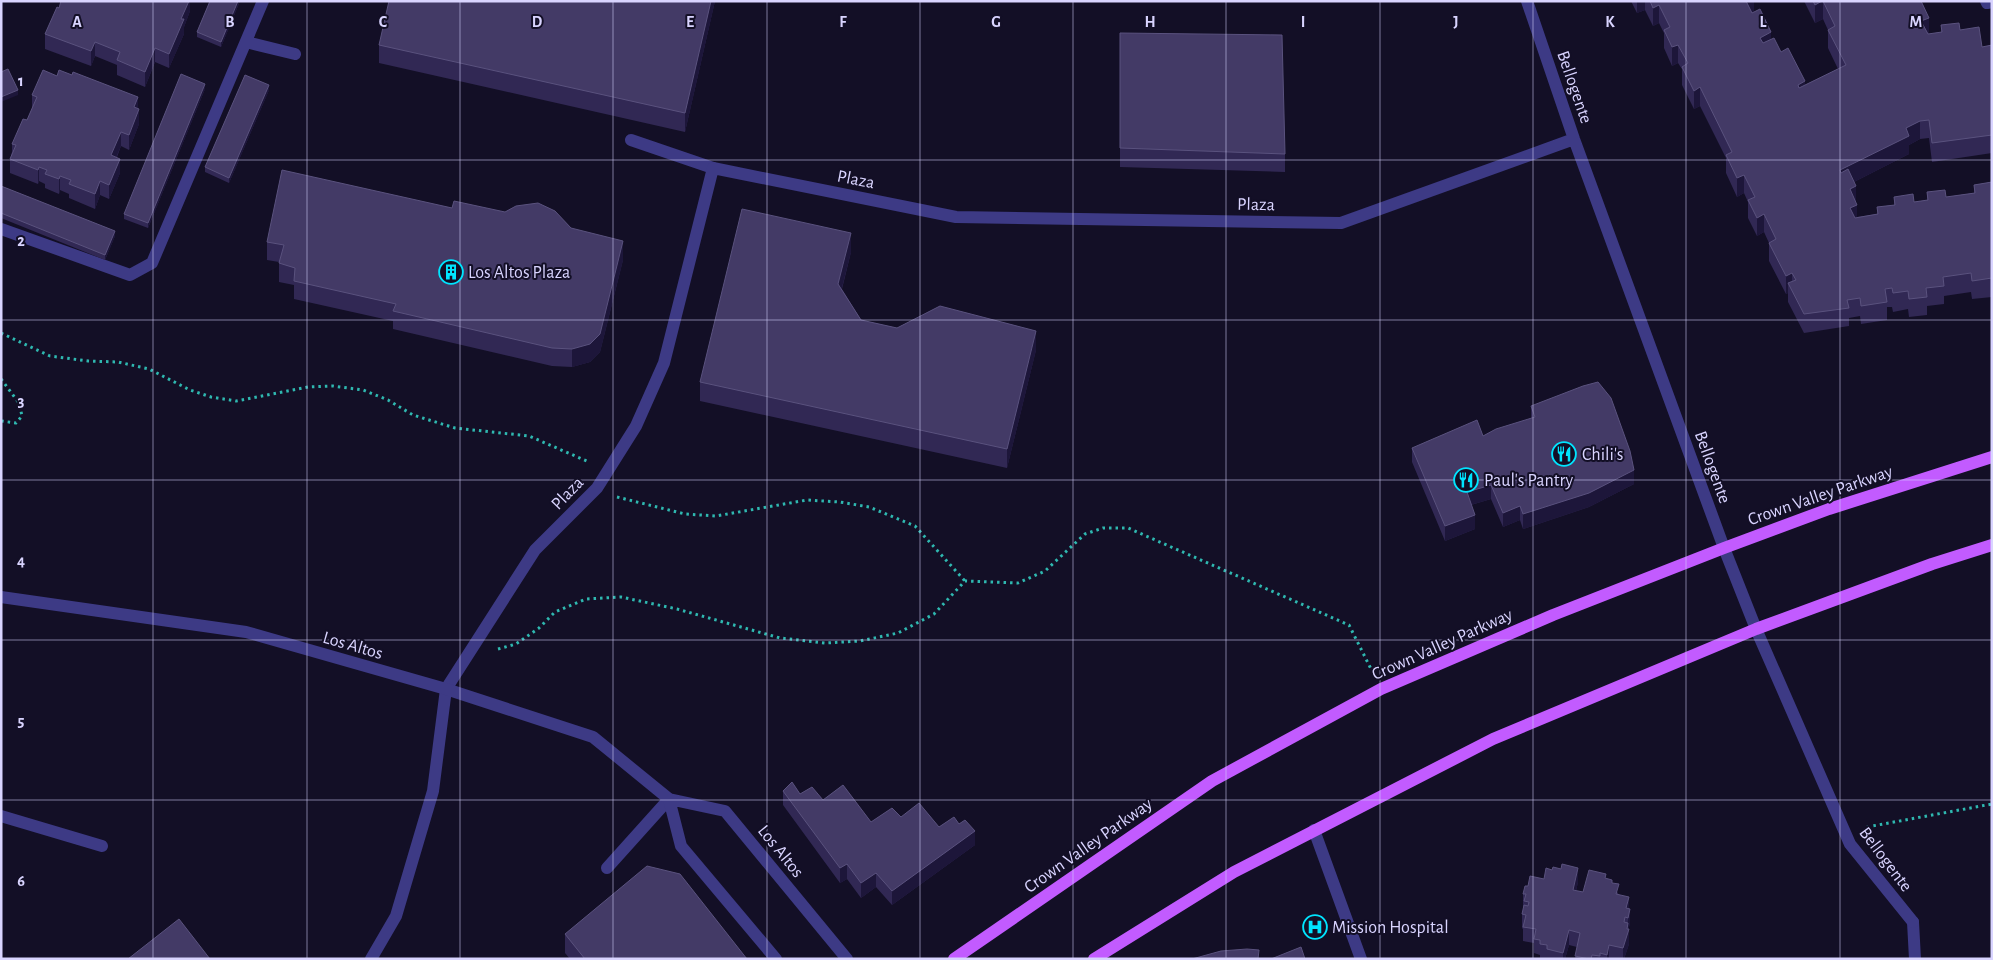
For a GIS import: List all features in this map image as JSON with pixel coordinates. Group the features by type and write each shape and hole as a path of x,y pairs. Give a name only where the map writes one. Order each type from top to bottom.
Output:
{"main road":[{"name":"Crown Valley Parkway","path":"954,959 1212,781 1381,689 1553,615 1724,548 1830,509 1992,457"},
{"path":"1094,959 1234,872 1493,739 1756,629 1932,564 1992,545"}],"street":[{"path":"1,229 130,275 152,263 263,1"},
{"name":"Bellogente","path":"1527,1 1574,139 1724,548 1756,629 1850,844 1913,922 1915,959"},
{"path":"1986,1 1987,3 1992,2"},
{"path":"246,42 295,54"},
{"name":"Plaza","path":"446,689 535,550 597,488 636,426 664,363 713,168 956,217 1341,223 1574,139"},
{"path":"631,140 713,168"},
{"name":"Los Altos","path":"1,597 246,632 446,689 593,737 669,798 725,811 847,959"},
{"path":"371,959 396,916 433,792 446,689"},
{"path":"608,868 669,798"},
{"path":"669,798 681,846 776,959"},
{"path":"1,816 102,846"},
{"path":"1314,830 1361,959"}],"path":[{"path":"1,332 50,356 88,361 118,362 149,369 190,390 211,397 236,400 308,387 333,386 363,390 388,400 414,415 455,428 529,436 556,446 608,471"},
{"path":"1,379 19,403 22,416 16,423 1,421"},
{"path":"597,488 616,497 686,514 716,516 806,500 840,502 869,507 915,526 965,581 1018,583 1045,571 1085,534 1103,528 1128,528 1349,625 1381,689"},
{"path":"466,658 516,644 540,628 556,612 586,599 595,598 621,597 677,609 780,638 825,643 860,641 898,633 934,614 965,581"},
{"path":"1844,832 1992,804"}],"building":[{"path":"61,1 189,1 181,19 184,19 169,54 155,48 145,72 117,60 120,52 95,42 91,51 45,34"},
{"path":"210,1 238,1 221,42 197,32"},
{"path":"389,1 711,1 685,113 379,45"},
{"path":"1650,1 1746,1 1752,13 1760,9 1771,32 1760,38 1763,43 1774,38 1781,52 1788,48 1805,81 1798,85 1799,88 1846,65 1828,30 1835,26 1823,1 1921,1 1929,18 1921,21 1928,34 1942,32 1941,25 1959,23 1960,30 1979,27 1982,47 1992,45 1992,135 1932,143 1929,120 1920,121 1906,128 1909,136 1840,170 1841,173 1848,169 1856,186 1850,189 1857,205 1850,208 1855,218 1878,214 1877,207 1895,205 1894,197 1913,194 1914,202 1928,200 1927,192 1945,190 1946,197 1975,193 1974,185 1992,182 1992,278 1972,281 1971,273 1943,277 1944,286 1926,288 1927,297 1909,299 1908,291 1893,293 1892,288 1885,289 1887,302 1861,306 1860,298 1847,300 1849,308 1804,314 1788,283 1796,280 1792,273 1786,276 1769,243 1776,239 1764,214 1757,218 1748,200 1755,197 1744,175 1737,178 1726,155 1732,152 1700,87 1694,91 1682,67 1688,63 1678,45 1672,47 1664,30 1670,27 1659,5 1653,8"},
{"path":"1813,1 1822,1 1815,5"},
{"path":"1120,33 1282,35 1285,154 1120,148"},
{"path":"8,69 18,90 1,97 1,72"},
{"path":"43,70 57,76 59,70 72,75 73,72 138,97 134,107 139,109 129,135 121,132 111,155 120,159 109,185 100,181 95,194 69,184 71,180 60,176 59,179 45,174 47,170 39,167 38,170 10,159 16,145 12,144 23,119 27,120 37,97 32,95"},
{"path":"181,74 205,84 148,223 124,214"},
{"path":"245,75 269,85 229,178 205,167"},
{"name":"Los Altos Plaza","path":"282,170 452,208 454,201 505,212 516,206 538,203 555,211 571,228 623,241 600,334 590,344 572,349 552,348 393,311 396,304 294,281 295,268 279,263 284,245 267,242"},
{"path":"1,186 115,231 105,255 1,213"},
{"path":"742,209 851,233 838,284 861,320 897,328 940,306 1036,331 1007,449 700,382"},
{"path":"1598,382 1611,398 1630,451 1634,470 1589,493 1523,514 1520,506 1503,513 1491,485 1467,492 1475,515 1445,526 1412,448 1477,420 1483,436 1496,429 1535,417 1531,406"},
{"path":"792,782 800,794 812,787 823,800 843,785 871,822 892,808 901,817 919,803 939,827 954,817 959,824 965,820 975,831 892,891 876,873 861,883 847,864 840,868 783,791"},
{"path":"1562,864 1578,868 1573,890 1583,892 1589,870 1606,874 1605,878 1612,880 1612,883 1619,884 1616,894 1629,897 1626,908 1630,909 1628,918 1625,917 1624,922 1628,923 1627,929 1629,929 1623,948 1609,945 1607,955 1600,953 1600,956 1592,955 1591,959 1589,959 1575,956 1580,933 1569,930 1563,953 1547,949 1547,945 1540,944 1540,940 1534,939 1536,929 1523,927 1526,915 1522,914 1524,905 1528,906 1529,902 1524,901 1526,894 1523,894 1525,886 1528,886 1530,876 1544,879 1546,868 1552,870 1553,867 1561,869"},
{"path":"647,866 680,874 747,959 585,959 565,934"},
{"path":"179,919 210,959 128,959"},
{"path":"1301,947 1305,959 1271,959"},
{"path":"1259,950 1258,959 1192,959 1221,951"}],"place":[{"name":"Los Altos Plaza","path":"451,272"},
{"name":"Chili's","path":"1564,454"},
{"name":"Paul's Pantry","path":"1466,480"},
{"name":"Mission Hospital","path":"1315,927"}]}
